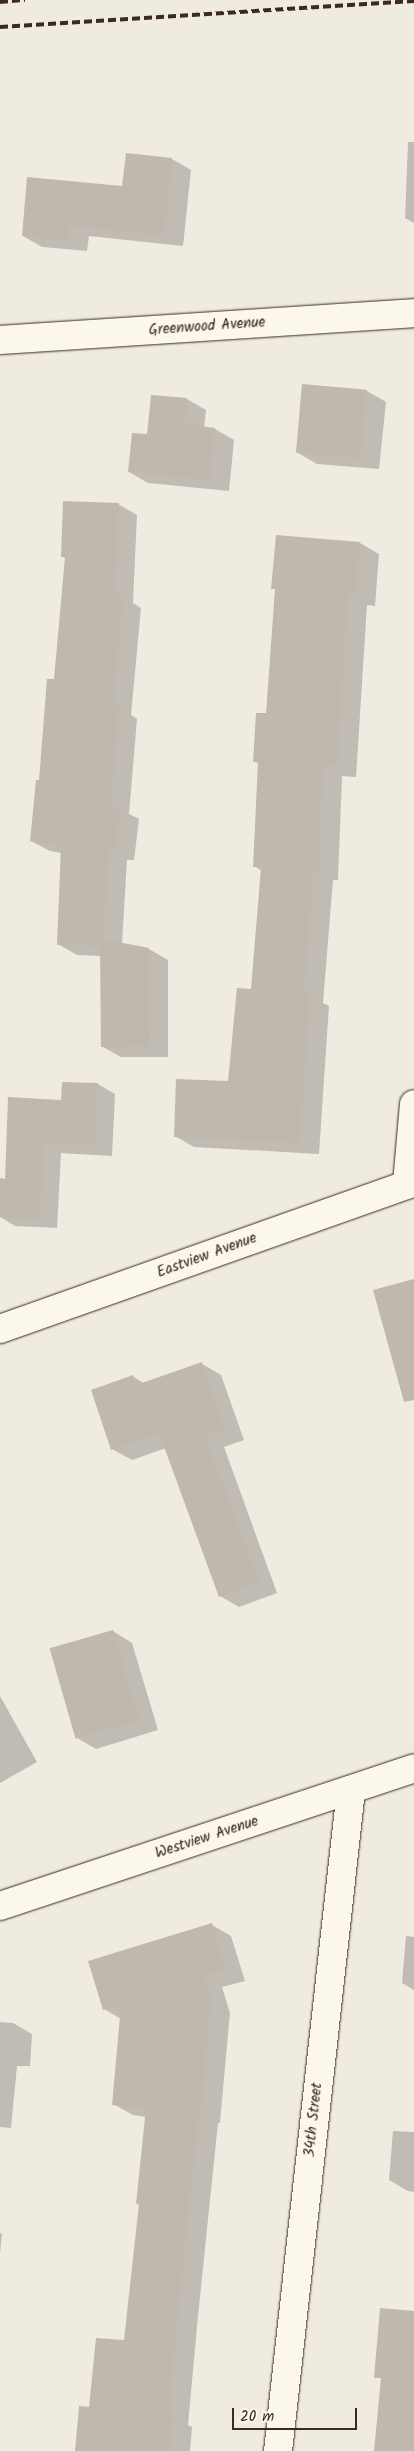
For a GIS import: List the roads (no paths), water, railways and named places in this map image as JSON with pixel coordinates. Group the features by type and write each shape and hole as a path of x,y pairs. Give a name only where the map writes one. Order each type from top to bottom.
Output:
{"street":[{"name":"Greenwood Avenue","path":"0,340 414,313"},
{"path":"410,1183 414,1104"},
{"name":"Eastview Avenue","path":"0,1330 410,1183"},
{"name":"Westview Avenue","path":"0,1906 414,1768"},
{"name":"34th Street","path":"278,2451 351,1790"}],"railway":[{"path":"0,2 25,0"},
{"path":"0,27 414,1"}]}
